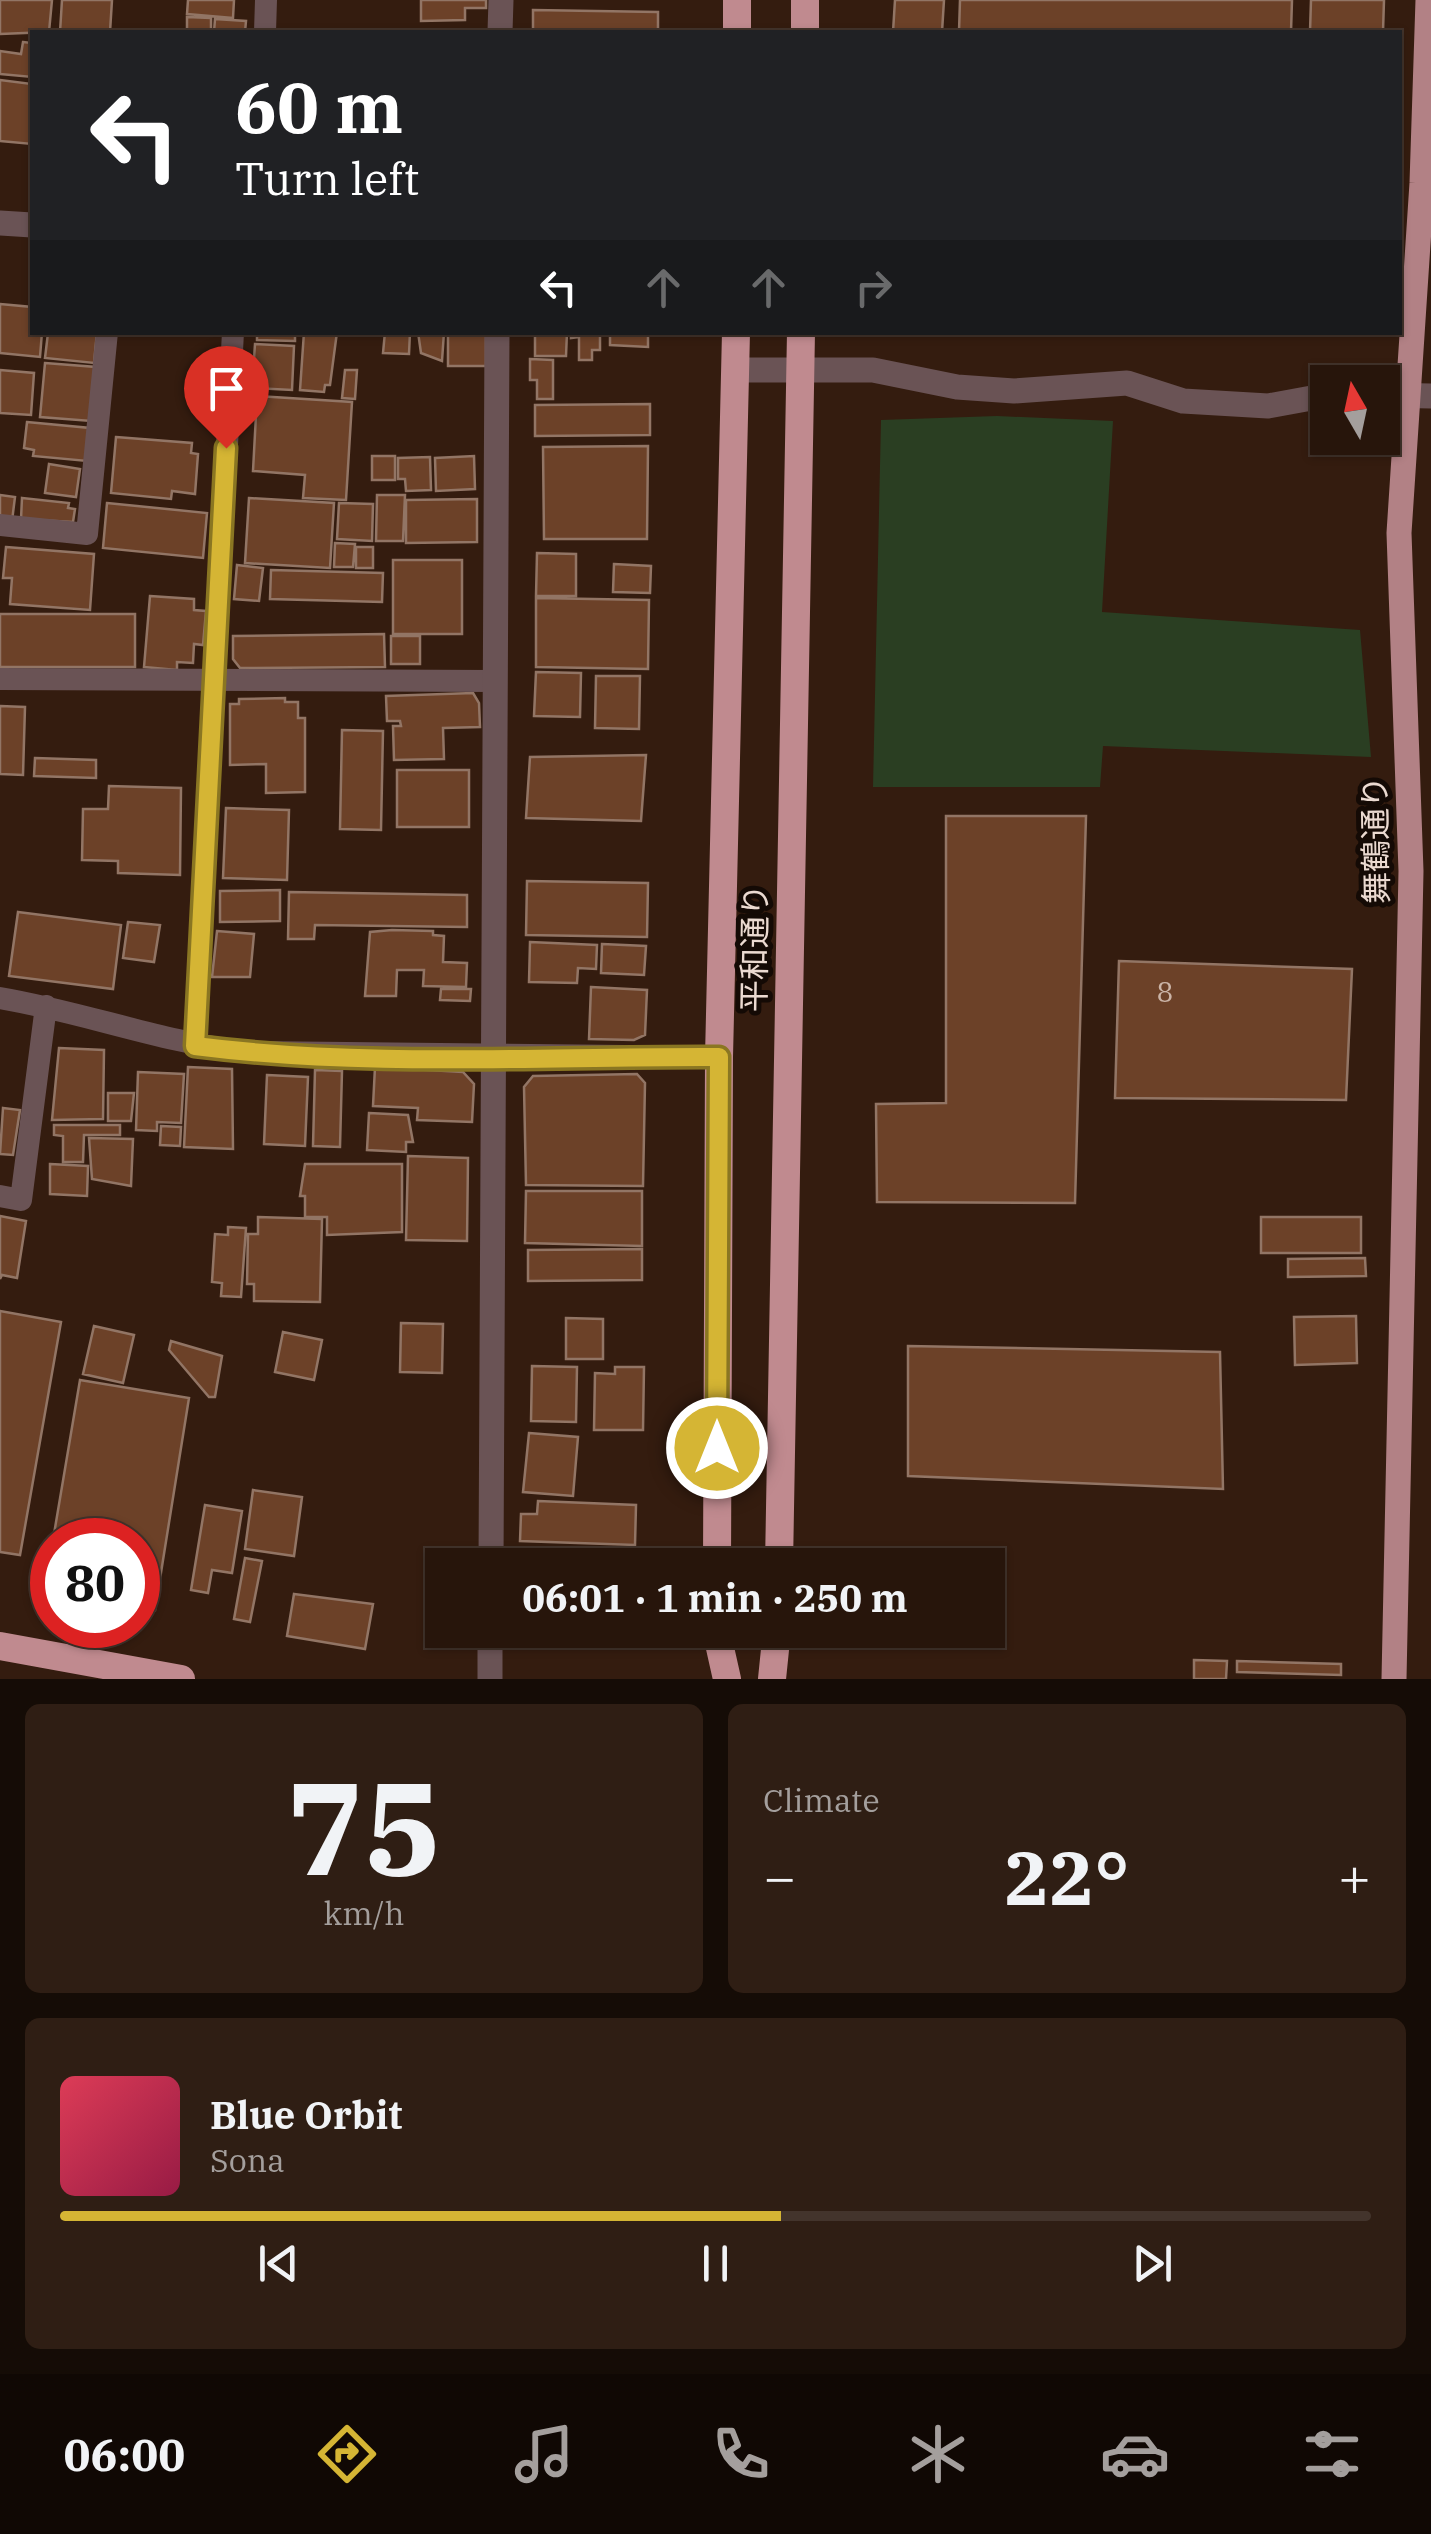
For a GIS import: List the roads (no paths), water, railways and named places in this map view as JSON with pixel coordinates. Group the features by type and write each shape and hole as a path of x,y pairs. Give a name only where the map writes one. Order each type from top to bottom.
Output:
{"highway":[{"path":"737,0 737,30"},
{"path":"805,0 805,30"},
{"name":"平和通り","path":"717,1548 719,1057 736,335"},
{"name":"平和通り","path":"778,1548 802,335"},
{"path":"0,1646 181,1679"},
{"path":"720,1648 726,1679"},
{"path":"772,1679 775,1648"}],"main road":[{"name":"舞鶴通り","path":"1394,1679 1410,871 1399,533 1421,396 1428,0"}],"street":[{"path":"500,30 501,0"},
{"path":"0,223 30,226"},
{"path":"490,1548 497,335"},
{"path":"736,370 873,370 956,387 1014,390 1127,383 1182,401 1268,406 1310,398"},
{"path":"490,1648 490,1679"}],"lane":[{"path":"264,30 266,0"},
{"path":"0,525 88,534 107,335"},
{"path":"195,1046 232,335"},
{"path":"0,679 496,681"},
{"path":"0,998 46,1006 195,1046 246,1052 494,1058 719,1057"},
{"path":"0,1196 21,1200 46,1006"}]}
